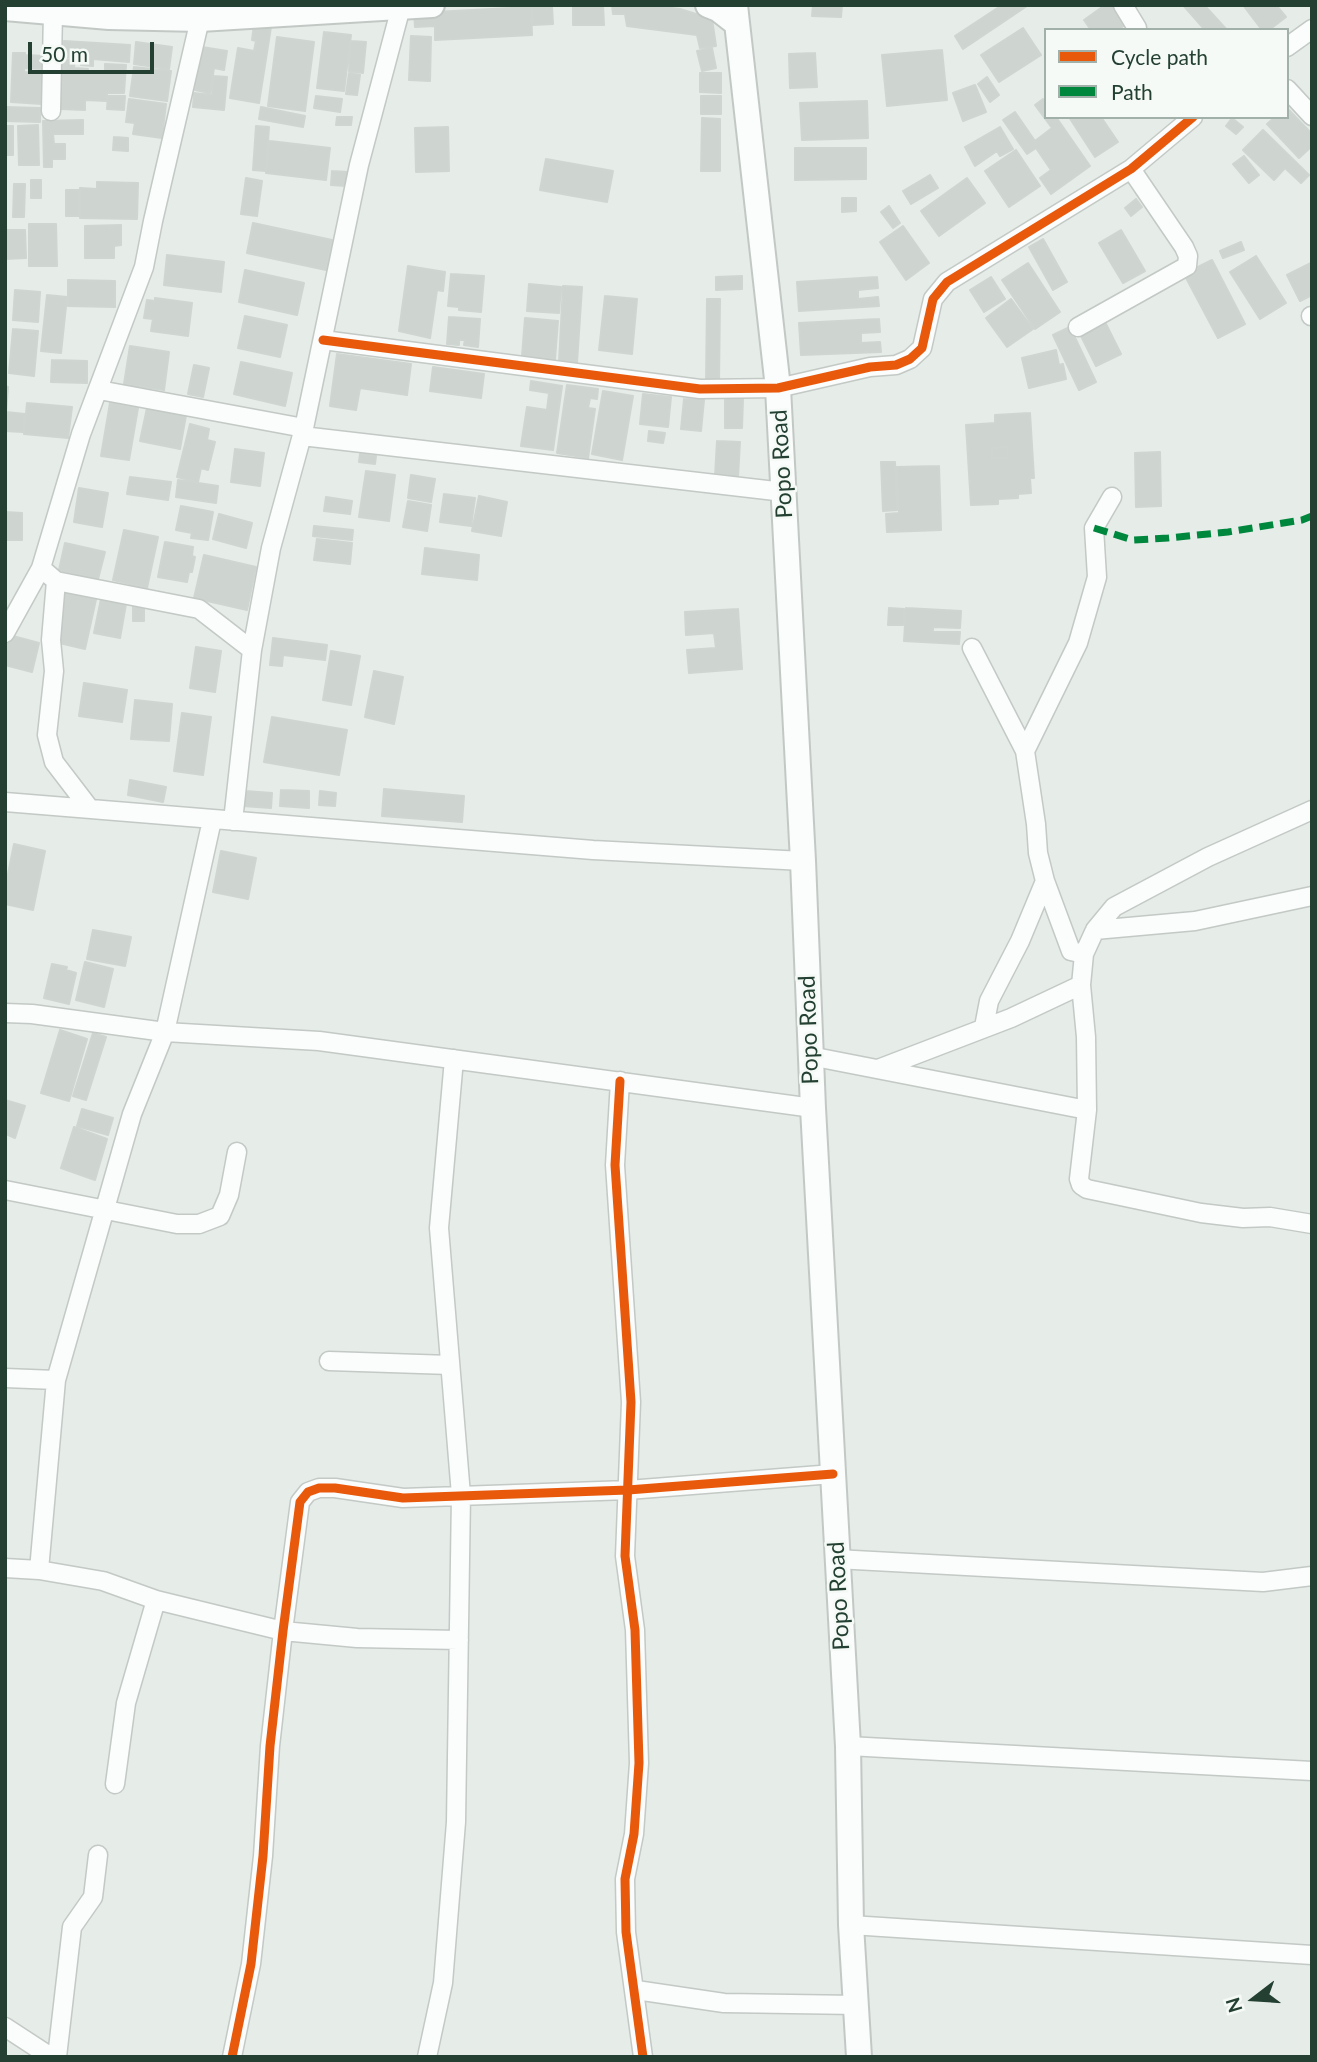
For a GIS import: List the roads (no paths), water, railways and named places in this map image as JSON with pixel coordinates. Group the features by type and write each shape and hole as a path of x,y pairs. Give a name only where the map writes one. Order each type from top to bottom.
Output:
{"main road":[{"path":"5,8 109,18 200,19 432,5"},
{"path":"708,5 736,14"},
{"name":"Popo Road","path":"736,14 778,388 803,861 810,1056 848,1746 851,1925 859,2057"}],"street":[{"path":"1123,5 1137,28"},
{"path":"233,821 252,650 271,548 303,432 359,164 401,7"},
{"path":"51,111 53,12"},
{"path":"5,633 41,568 81,434 144,267 200,19"},
{"path":"1289,46 1312,29"},
{"path":"1289,91 1312,116"},
{"path":"323,340 699,389 778,388 870,367 897,365 910,359 922,348 933,299 947,282 1131,169 1191,119"},
{"path":"1078,327 1187,266 1188,256 1184,247 1131,169"},
{"path":"99,390 303,432 784,492"},
{"path":"1025,751 1078,643 1097,577 1094,528 1112,497"},
{"path":"41,568 56,581 199,609 252,650"},
{"path":"56,581 51,640 54,671 47,735 54,762 90,809"},
{"path":"972,648 1025,751 1038,853 1045,881 1071,951 1084,954"},
{"path":"5,802 593,850 803,861"},
{"path":"1312,810 1208,857 1114,907 1095,930 1084,954 1081,985 1086,1037 1087,1110 1079,1179 1080,1185 1087,1189 1201,1213 1243,1218 1270,1217 1312,1224"},
{"path":"39,1570 56,1380 132,1114 165,1032 212,820"},
{"path":"984,1027 989,1001 1020,941 1045,881"},
{"path":"1095,930 1195,921 1312,897"},
{"path":"877,1069 1012,1018 1081,985"},
{"path":"5,1013 32,1014 165,1032 319,1041 813,1108"},
{"path":"810,1056 1087,1110"},
{"path":"427,2057 443,1983 454,1849 461,1495 439,1228 454,1059"},
{"path":"620,1081 615,1165 631,1402 625,1556 635,1630 639,1763 634,1833 625,1879 625,1905 626,1932 643,2057"},
{"path":"5,1189 177,1224 199,1224 220,1216 229,1195 237,1152"},
{"path":"329,1360 450,1365"},
{"path":"5,1378 56,1380"},
{"path":"232,2057 251,1964 263,1856 270,1746 300,1502 308,1492 319,1488 335,1488 403,1498 628,1490 833,1474"},
{"path":"836,1559 1263,1582 1312,1576"},
{"path":"5,1568 39,1570 103,1581 156,1600 283,1631 357,1638 459,1640"},
{"path":"115,1784 126,1703 156,1600"},
{"path":"848,1746 1312,1771"},
{"path":"57,2057 72,1927 93,1897 98,1855"},
{"path":"851,1925 1312,1955"},
{"path":"636,1990 724,2003 857,2005"},
{"path":"5,2028 51,2057"}]}
